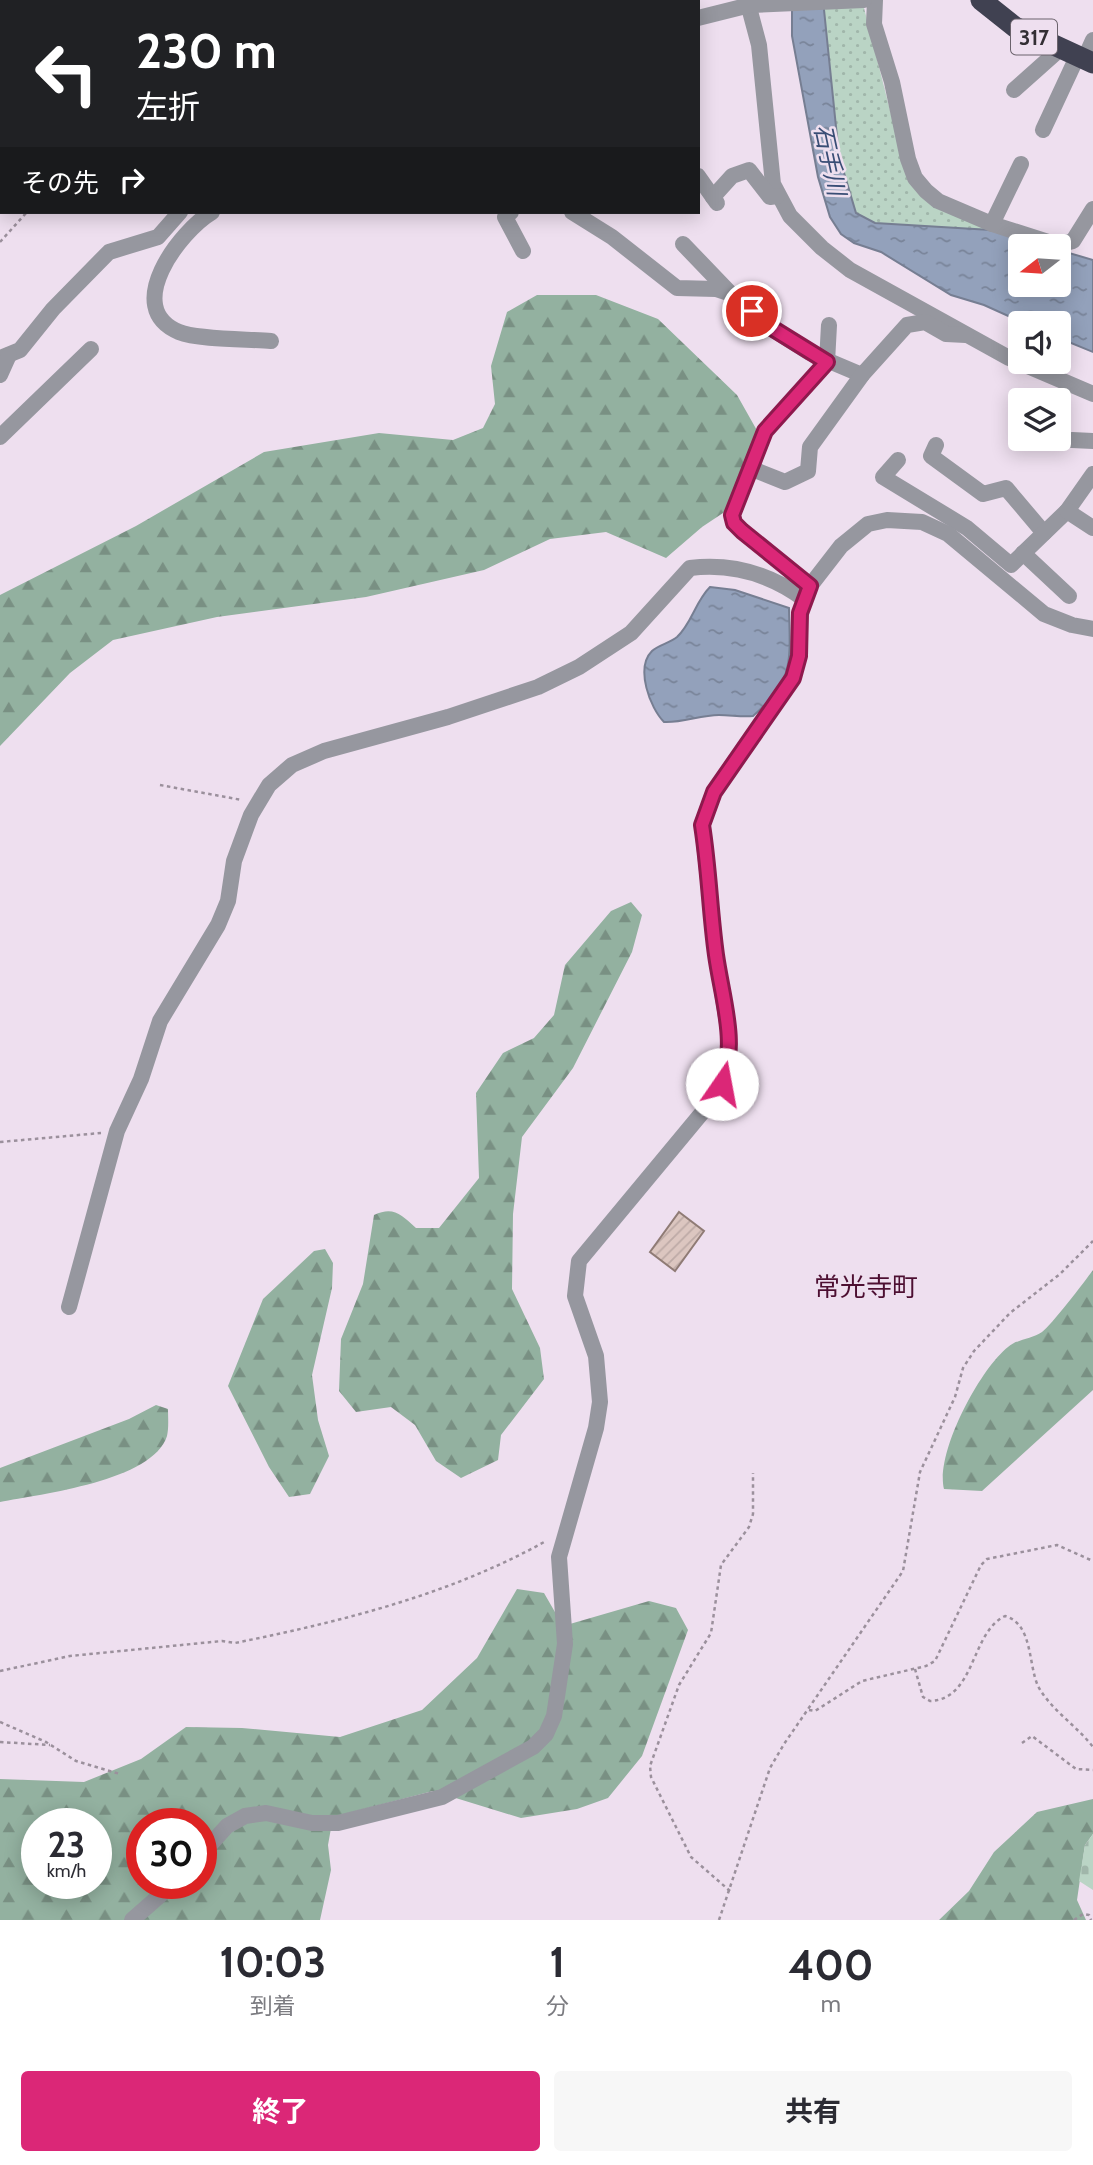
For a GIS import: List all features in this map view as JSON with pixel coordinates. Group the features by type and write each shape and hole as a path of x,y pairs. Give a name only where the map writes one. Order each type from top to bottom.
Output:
{"highway":[{"name":"317","path":"981,0 1015,27 1079,57"}],"street":[{"path":"700,18 749,3 864,0"},
{"path":"875,0 874,24 915,178 938,201 992,224 1058,245 1073,240 1093,209"},
{"path":"749,3 759,45 771,172 777,197 790,216 822,248 850,270 972,335 1009,358 1093,394"},
{"path":"1043,130 1079,57 1093,40"},
{"path":"1014,90 1079,57"},
{"path":"992,224 1021,163"},
{"path":"700,179 716,201 732,176 749,170 764,192 770,197 777,197"},
{"path":"0,375 4,357 29,342 53,309 109,252 158,237 178,214"},
{"path":"208,214 197,220 159,272 154,291 158,310 168,326 182,333 271,341"},
{"path":"509,214 505,217 523,251"},
{"path":"575,214 612,237 677,288 716,289 731,294"},
{"path":"683,244 731,294 772,328 827,362 862,375"},
{"path":"750,468 785,482 808,471 810,447 862,375 907,325 925,322 946,334 972,335"},
{"path":"807,592 734,523 732,515 765,431 827,362 829,325"},
{"path":"0,437 91,349"},
{"path":"1072,440 1093,441"},
{"path":"936,444 931,456 983,494 1006,488 1044,533"},
{"path":"898,460 883,477 967,528 1011,565 1067,511 1093,474"},
{"path":"1067,511 1093,528"},
{"path":"217,1837 227,1826 245,1816 266,1813 312,1823 338,1824 442,1797 533,1747 546,1734 554,1716 561,1681 565,1620 558,1575 559,1557 600,1402 597,1356 575,1296 579,1261 706,1108 729,1065 729,1036 716,954 702,825 714,792 793,678 799,656 800,613 807,592 841,546 868,524 887,520 922,522 948,534 1044,614 1072,625 1093,629"},
{"path":"1023,553 1069,596"},
{"path":"69,1307 117,1131 141,1079 160,1021 218,925 228,901 234,861 258,803 269,785 292,765 324,751 459,713 538,687 579,667 631,633 690,568 712,565 743,570 807,592"},
{"path":"132,1920 156,1899"}],"path":[{"path":"0,242 25,214"},
{"path":"160,785 258,803"},
{"path":"0,1142 117,1131"},
{"path":"719,1920 770,1768 902,1571 920,1472 955,1397 963,1368 1003,1320 1060,1275 1093,1241"},
{"path":"730,1891 691,1857 651,1777 650,1766 679,1685 711,1633 721,1565 749,1527 753,1514 753,1473"},
{"path":"0,1671 70,1657 222,1641 234,1643 337,1622 393,1607 536,1547 568,1529"},
{"path":"808,1710 815,1711 862,1681 915,1669 935,1661 981,1564 987,1559 1056,1545 1093,1561"},
{"path":"915,1669 923,1697 930,1702 946,1698 968,1675 987,1631 996,1620 1005,1616 1014,1618 1023,1630 1040,1689 1093,1746"},
{"path":"0,1721 76,1761 120,1774"},
{"path":"1022,1743 1032,1736 1076,1769 1093,1770"},
{"path":"0,1742 50,1745"},
{"path":"1074,1920 1083,1914 1089,1915 1091,1920"}],"green space":[{"path":"823,0 862,0 908,181 936,205 991,230 875,223 856,213 839,156"},
{"path":"537,295 596,295 658,319 737,395 759,434 729,509 702,527 666,558 606,532 550,539 484,570 366,597 217,617 113,640 70,673 0,746 0,595 136,526 264,452 379,433 453,440 483,428 495,404 491,366 507,312"},
{"path":"631,902 642,915 632,952 573,1068 522,1137 513,1214 512,1289 540,1348 544,1379 501,1435 498,1460 461,1478 436,1461 415,1425 391,1407 356,1412 339,1391 341,1339 363,1284 374,1215 392,1211 416,1228 439,1228 479,1178 476,1093 503,1053 534,1038 554,1015 565,965 611,911"},
{"path":"325,1249 333,1263 332,1288 312,1375 318,1420 329,1456 310,1494 289,1497 269,1467 228,1386 263,1299 314,1251"},
{"path":"1093,1270 1093,1390 982,1491 944,1489 946,1455 953,1435 985,1374 1008,1347 1046,1328"},
{"path":"156,1405 168,1409 167,1436 157,1451 141,1464 94,1483 0,1502 0,1468 129,1419"},
{"path":"517,1589 544,1593 563,1626 649,1601 676,1608 688,1630 642,1756 608,1798 577,1809 521,1818 433,1791 333,1817 328,1845 331,1870 320,1920 0,1920 0,1779 84,1782 141,1759 186,1727 242,1728 340,1737 422,1710 477,1658"},
{"path":"1093,1799 1093,1834 1085,1845 1077,1900 1086,1920 939,1920 969,1891 994,1852 1037,1812"},
{"path":"1093,1834 1093,1890 1079,1881 1085,1845"}],"water":[{"name":"石手川","path":"792,0 823,0 839,156 856,213 875,223 991,230 1008,235 1008,298 1071,298 1071,254 1093,260 1093,352 1071,343 1071,311 1008,311 1008,316 951,295 881,252 854,243 841,234 830,217 818,177 792,36"},
{"path":"710,587 735,590 789,608 789,656 783,680 767,703 753,716 712,715 664,722 646,688 647,658 652,651 674,639 682,631"}],"building":[{"path":"679,1212 704,1231 675,1271 650,1252"}],"district":[{"name":"常光寺町","path":"866,1287"}],"route":[{"path":"722,1084 729,1065 729,1036 716,954 710,879 702,825 704,812 714,792 793,678 799,656 800,613 810,586 742,531 734,523 732,515 765,431 827,362 810,354 752,311"}]}
